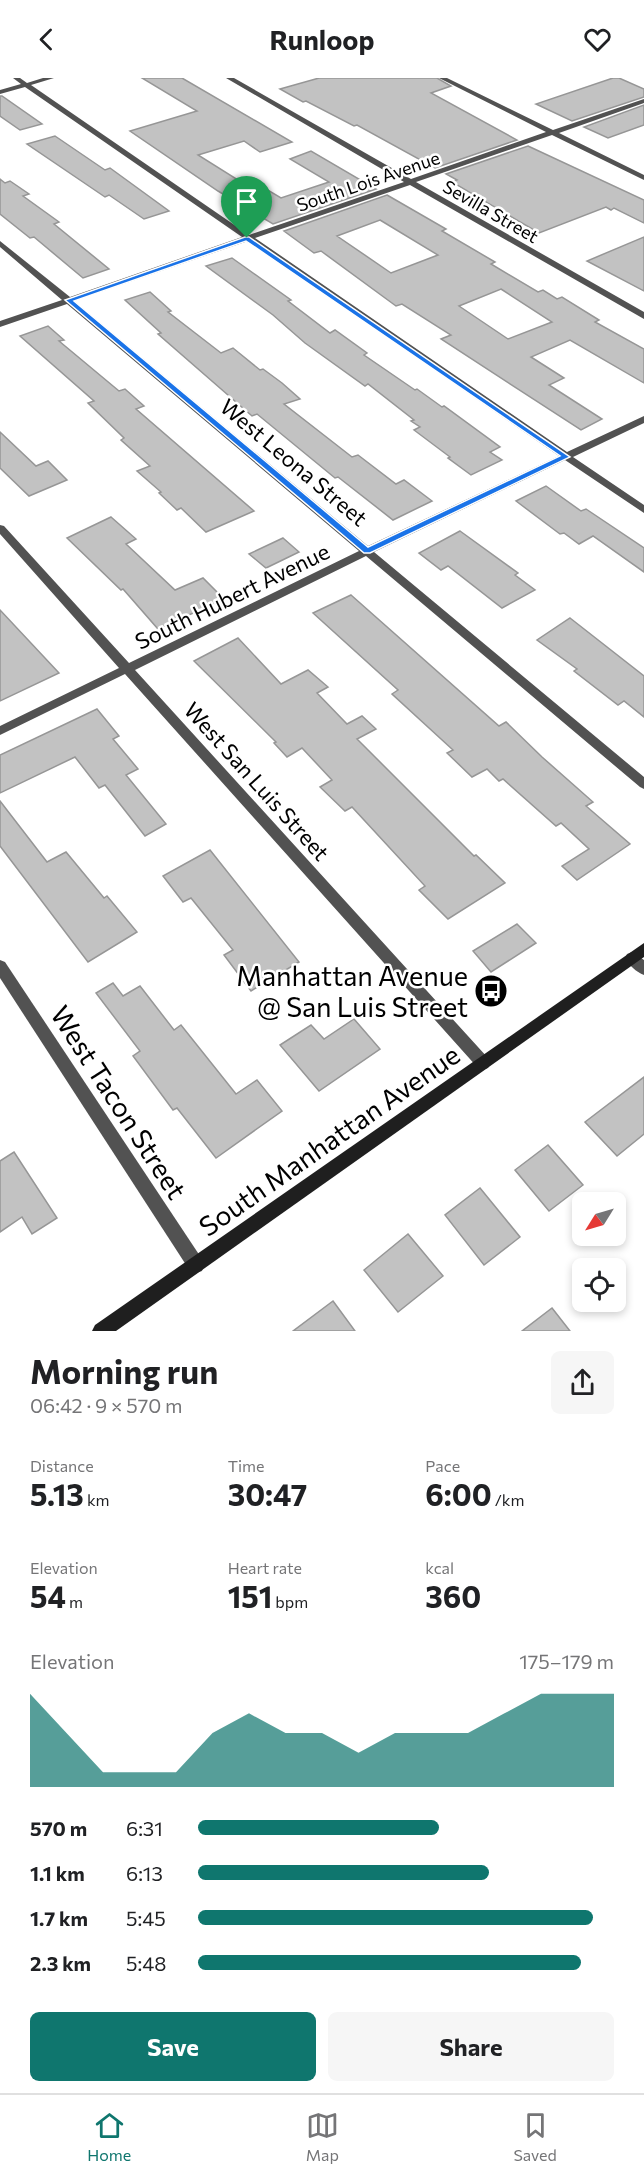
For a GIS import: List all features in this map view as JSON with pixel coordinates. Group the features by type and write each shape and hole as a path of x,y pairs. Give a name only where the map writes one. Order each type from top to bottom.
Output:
{"main road":[{"name":"South Manhattan Avenue","path":"101,1331 483,1063 640,958"}],"street":[{"path":"16,78 644,510"},
{"path":"0,92 51,78"},
{"name":"Sevilla Street","path":"229,78 644,316"},
{"path":"442,78 644,178"},
{"name":"South Lois Avenue","path":"0,324 644,101"},
{"name":"West Leona Street","path":"0,243 644,784"},
{"name":"South Hubert Avenue","path":"0,731 367,551 644,420"},
{"name":"West San Luis Street","path":"0,528 483,1063"},
{"name":"West Tacon Street","path":"0,966 196,1265"}],"building":[{"path":"142,78 182,78 292,142 260,152 244,141 198,155 241,182 249,179 281,198 329,182 290,159 311,151 376,189 273,224 218,191 130,131 197,111"},
{"path":"319,78 437,78 451,86 431,93 517,140 435,168 357,125 354,126 280,89"},
{"path":"619,78 644,89 644,97 572,121 536,104"},
{"path":"0,96 42,124 20,130 0,116"},
{"path":"644,105 644,125 608,138 584,127"},
{"path":"55,136 105,170 110,168 169,211 144,219 109,195 105,197 27,144"},
{"path":"528,146 644,200 644,223 614,208 611,210 606,207 539,233 452,182 457,180 446,174"},
{"path":"0,179 5,183 10,181 29,194 23,196 59,222 54,224 109,269 83,278 34,237 30,238 0,214"},
{"path":"387,195 446,229 442,231 495,262 491,264 538,292 543,290 557,299 562,297 599,320 595,322 644,349 644,383 570,340 531,357 564,378 549,385 602,419 581,430 441,339 451,335 402,304 396,306 321,251 314,253 284,231","holes":["380,220 438,255 391,273 337,236","501,289 552,322 508,339 459,306"]},
{"path":"644,237 644,291 587,261"},
{"path":"232,258 291,300 288,301 330,333 335,330 367,353 364,355 415,390 417,389 442,407 444,406 500,447 490,452 502,460 471,475 448,458 450,457 414,430 420,427 411,421 414,420 368,384 365,386 305,343 273,315 206,266"},
{"path":"150,292 171,311 168,312 221,353 233,348 260,370 263,369 282,383 300,399 284,404 352,457 358,455 396,484 404,480 432,501 393,520 338,477 335,478 257,414 252,416 158,334 161,333 125,300"},
{"path":"48,326 64,340 59,341 119,391 125,389 144,406 136,409 254,511 206,532 181,508 177,510 137,471 150,466 121,440 124,438 88,403 94,401 20,336"},
{"path":"0,432 36,466 48,461 67,480 29,496 0,468"},
{"path":"546,486 581,511 586,509 644,548 644,572 593,536 579,544 564,533 560,534 516,501"},
{"path":"111,517 136,539 126,544 175,590 203,578 224,599 158,629 123,589 121,590 67,538"},
{"path":"460,531 518,573 515,575 535,590 502,608 448,566 441,570 419,553"},
{"path":"283,538 299,552 266,568 249,554"},
{"path":"351,595 499,726 506,722 593,802 586,806 630,844 577,880 562,866 589,849 561,823 556,826 503,779 499,781 487,769 472,777 447,753 453,750 392,694 398,690 313,613"},
{"path":"0,610 59,673 0,701"},
{"path":"570,618 644,676 644,717 624,701 618,705 574,671 577,669 537,640"},
{"path":"238,638 281,684 308,670 328,687 317,693 347,724 362,716 376,729 357,739 474,856 476,855 505,883 448,919 419,890 425,886 352,807 345,811 320,787 332,780 302,748 287,757 274,743 276,742 194,661"},
{"path":"97,709 119,736 113,739 138,769 126,775 166,824 145,836 105,785 99,788 75,757 0,793 0,755"},
{"path":"0,801 47,862 66,852 104,898 107,896 137,932 88,962 0,846"},
{"path":"210,850 299,962 251,991 224,955 233,950 191,898 183,902 163,876"},
{"path":"517,924 536,943 491,972 473,951"},
{"path":"113,983 123,996 140,986 174,1030 181,1025 236,1094 257,1080 282,1111 216,1158 177,1108 173,1110 133,1056 140,1051 96,993"},
{"path":"354,1019 380,1049 319,1091 280,1045 311,1025 324,1039"},
{"path":"644,1077 644,1134 617,1156 585,1122"},
{"path":"548,1145 583,1185 549,1211 515,1170"},
{"path":"14,1152 57,1218 32,1234 22,1217 0,1232 0,1161"},
{"path":"480,1188 520,1237 484,1265 445,1215"},
{"path":"408,1234 443,1276 398,1312 364,1270"},
{"path":"333,1301 355,1331 293,1331"},
{"path":"552,1308 570,1331 522,1331"}],"place":[{"name":"Manhattan Avenue @ San Luis Street","path":"491,991"}],"route":[{"path":"247,238 566,457 367,551 69,300 247,238"}]}
